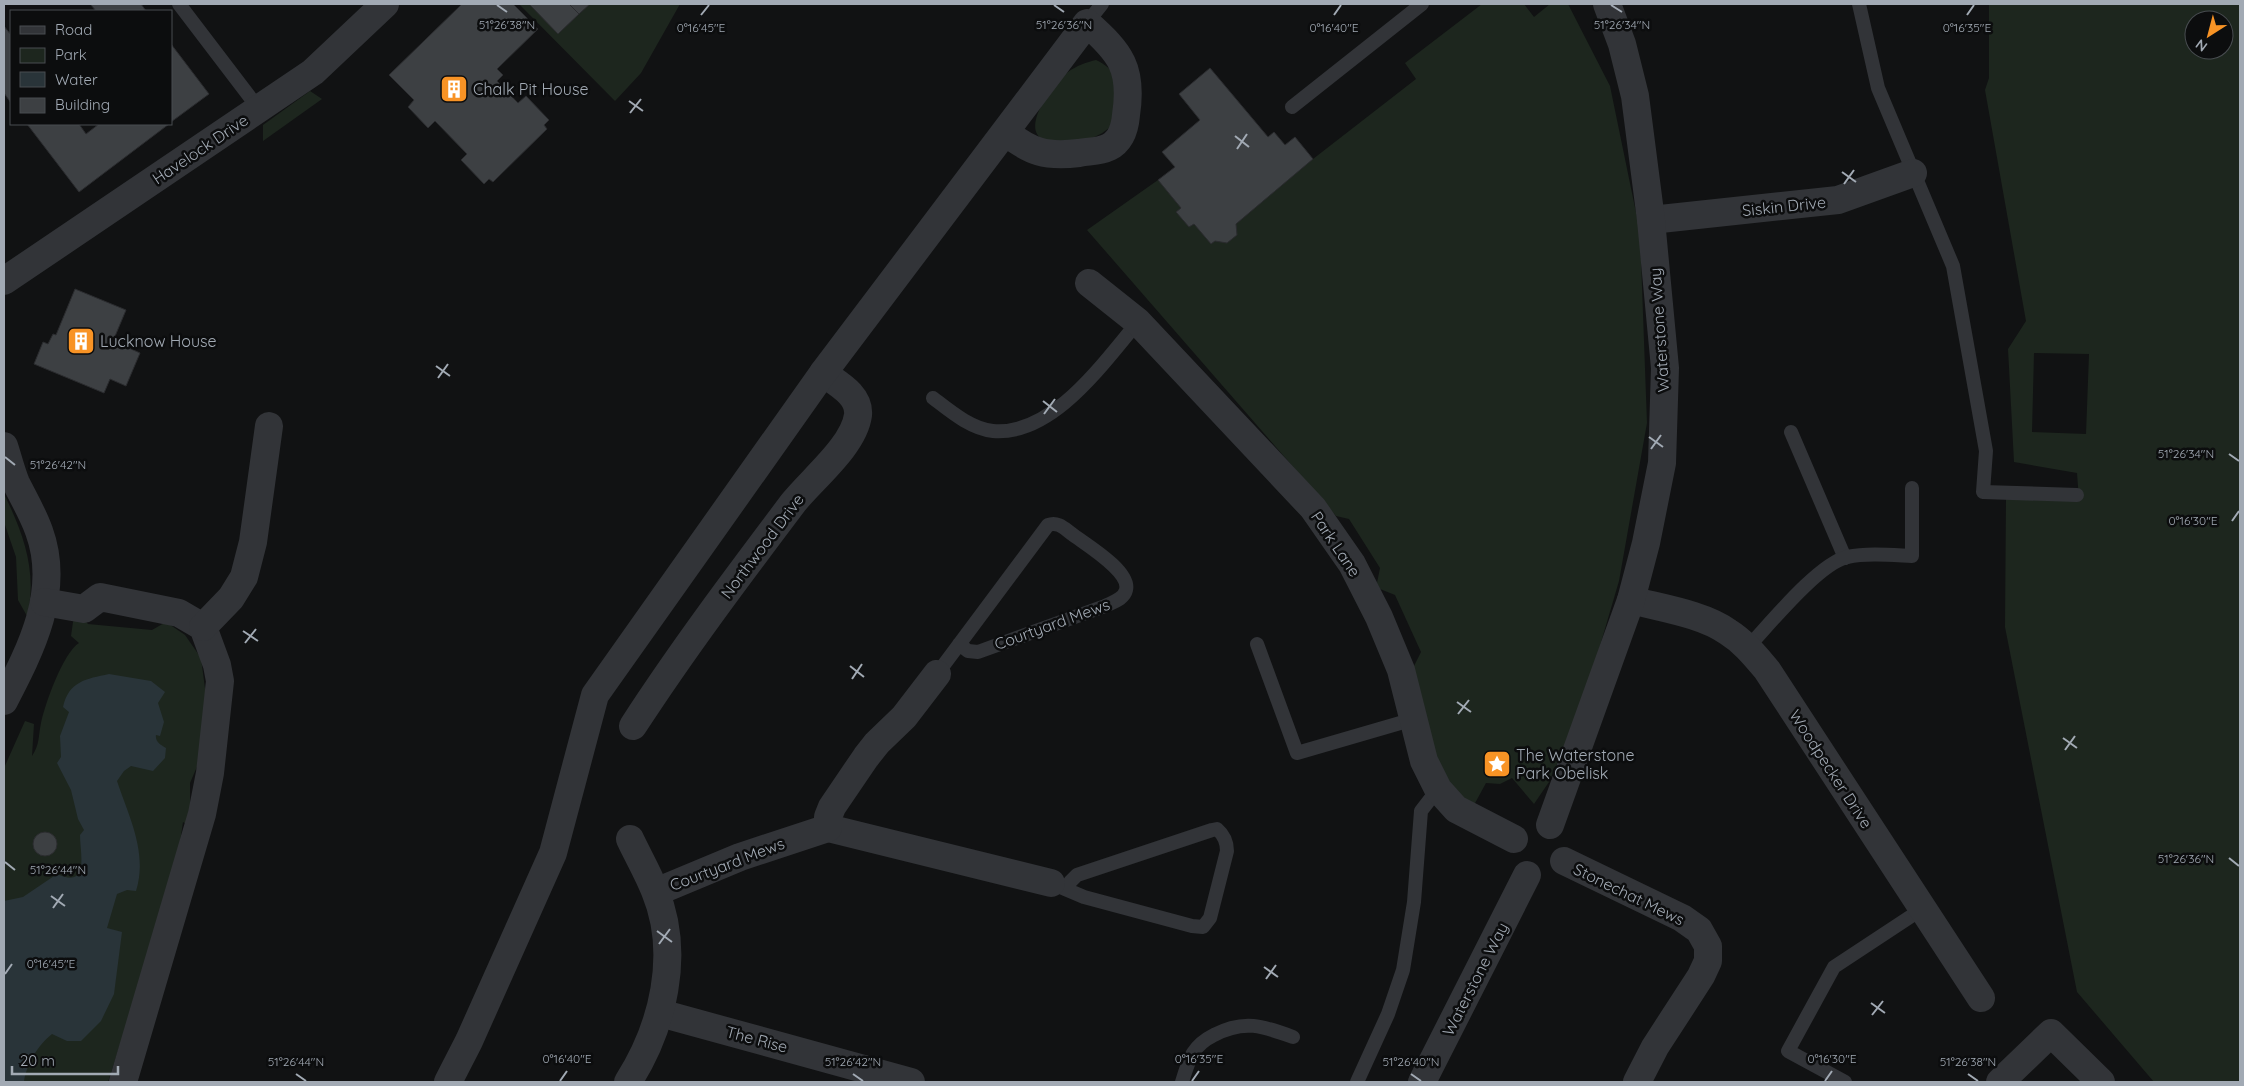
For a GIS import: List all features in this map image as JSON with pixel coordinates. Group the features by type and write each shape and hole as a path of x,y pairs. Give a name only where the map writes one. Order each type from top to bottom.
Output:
{"street":[{"name":"Havelock Drive","path":"4,281 318,68 384,4"},
{"name":"Waterstone Way","path":"1550,825 1631,600 1646,543 1662,463 1664,368 1651,220 1635,96 1622,44 1607,4"},
{"path":"448,1082 469,1042 553,853 595,694 824,374 1005,132 1094,14 1107,41 1127,73 1128,104 1125,125 1118,139 1109,147 1096,151 1054,155 1029,149 1005,132"},
{"name":"Siskin Drive","path":"1651,220 1838,200 1913,174"},
{"name":"Park Lane","path":"1089,283 1138,322 1313,508 1346,556 1379,617 1401,670 1424,761 1438,789 1456,809 1479,823 1514,839"},
{"name":"Northwood Drive","path":"633,726 663,680 787,512 834,457 853,431 858,417 856,402 849,393 824,374"},
{"path":"203,627 232,598 244,577 253,542 268,426"},
{"path":"4,446 10,472 32,515 43,544 46,581 44,602 29,650 4,701"},
{"path":"44,602 84,609 100,597 179,613 203,627 216,659 220,681 205,798 165,945 123,1082"},
{"name":"Woodpecker Drive","path":"1631,600 1705,620 1727,631 1748,647 1767,670 1981,998"},
{"name":"Courtyard Mews","path":"656,892 740,857 828,828 828,817 832,808 866,757 877,743 904,718 937,674"},
{"path":"1533,823 1550,825 1563,836 1567,853 1560,869 1544,878 1527,875 1515,864 1511,848 1514,839 1518,832 1533,823"},
{"path":"828,828 1060,886"},
{"path":"628,1082 646,1050 660,1013 665,995 666,952 665,934 656,892 630,839"},
{"name":"Stonechat Mews","path":"1564,861 1682,918 1698,930 1708,946 1708,962 1701,976 1655,1047 1636,1082"},
{"name":"Waterstone Way","path":"1422,1082 1527,875"},
{"name":"The Rise","path":"660,1013 911,1082"},
{"path":"2000,1082 2051,1033 2101,1082"}],"lane":[{"path":"179,4 259,109"},
{"path":"1292,107 1422,4"},
{"path":"1859,4 1878,88 1953,266 1986,451 1984,492 2077,495"},
{"path":"933,398 961,419 992,431 1023,427 1053,413 1081,389 1138,322"},
{"path":"1791,432 1844,558"},
{"path":"1748,647 1820,572 1844,558 1868,554 1912,556 1912,488"},
{"name":"Courtyard Mews","path":"937,674 959,644 1043,531 1052,523 1058,524 1106,559 1117,568 1126,581 1126,590 1123,595 1105,606 978,652 968,651 959,644"},
{"path":"1257,644 1297,753 1414,719"},
{"path":"1358,1082 1388,1014 1403,970 1414,902 1421,811 1438,789"},
{"path":"1217,829 1227,844 1225,860 1210,918 1203,927 1192,926 1082,896 1060,886 1070,882 1076,875 1212,830 1217,829"},
{"path":"1845,1082 1788,1051 1834,967 1922,909"},
{"path":"1182,1082 1196,1050 1207,1039 1222,1031 1246,1024 1264,1027 1293,1037"}],"green space":[{"path":"519,4 529,4 558,34 590,4 680,4 641,73 615,101"},
{"path":"1482,4 1524,4 1534,17 1550,4 1568,4 1610,86 1640,232 1647,423 1619,581 1592,673 1563,750 1549,782 1534,804 1512,778 1500,784 1486,783 1474,805 1461,798 1451,788 1435,755 1412,670 1421,652 1395,595 1380,589 1377,583 1380,568 1349,519 1336,516 1087,230 1158,180 1181,208 1176,212 1189,227 1194,224 1211,244 1215,241 1227,243 1237,235 1236,224 1313,159 1416,79 1405,63"},
{"path":"1989,4 2240,4 2240,1082 2154,1082 2077,992 2005,627 2006,499 2079,500 2077,473 2014,462 2008,349 2026,321 1985,90 1989,78","holes":["2034,353 2089,354 2086,434 2032,432"]},
{"path":"1096,60 1103,63 1119,82 1112,125 1096,136 1079,141 1051,142 1038,136 1035,128 1037,118 1047,95 1062,77 1071,70"},
{"path":"310,91 322,99 263,141 263,125"},
{"path":"4,494 23,538 27,553 31,584 27,616 18,600 16,557 4,522"},
{"path":"77,611 88,624 152,630 166,622 185,635 201,658 211,734 190,783 190,808 186,824 183,822 176,869 108,1082 4,1082 4,768 25,721 34,724 32,756 35,752 43,715 51,692 67,657 79,643 71,636"}],"water":[{"path":"109,674 151,681 165,692 158,703 164,722 160,736 156,735 156,740 166,748 165,758 153,771 131,766 124,771 117,781 136,835 140,863 136,891 127,890 117,894 107,928 122,932 114,994 101,1021 81,1041 67,1041 52,1034 34,1056 27,1069 24,1082 4,1082 4,901 23,897 57,874 75,877 79,873 81,867 80,835 84,830 78,819 71,790 57,763 61,757 60,736 69,712 63,707 69,692 74,686 86,680"}],"building":[{"path":"141,4 145,10 95,10 91,5"},
{"name":"Chalk Pit House","path":"462,4 513,4 538,29 497,69 503,75 497,81 518,103 526,96 549,120 544,125 547,129 493,182 489,179 484,184 461,160 467,154 435,121 428,128 408,107 414,100 389,75"},
{"path":"529,4 569,4 579,14 558,34"},
{"path":"569,4 590,4 579,14"},
{"path":"4,26 10,34 10,102 4,93"},
{"path":"172,45 209,94 172,121"},
{"path":"1210,68 1268,137 1274,132 1285,145 1295,137 1313,159 1236,224 1237,235 1227,243 1215,241 1211,244 1194,224 1189,227 1176,212 1181,208 1158,180 1175,167 1162,152 1200,120 1179,94"},
{"path":"28,125 80,125 86,134 98,125 168,125 79,192"},
{"name":"Lucknow House","path":"75,289 126,310 113,341 140,353 126,386 110,379 104,393 34,364 43,342 48,344 53,334 56,335"},
{"path":"45,832 50,833 56,839 56,849 50,855 45,856 40,855 34,849 33,844 34,839 40,833"}],"place":[{"name":"Chalk Pit House","path":"454,89"},
{"name":"Lucknow House","path":"81,341"},
{"name":"The Waterstone Park Obelisk","path":"1497,764"}]}
